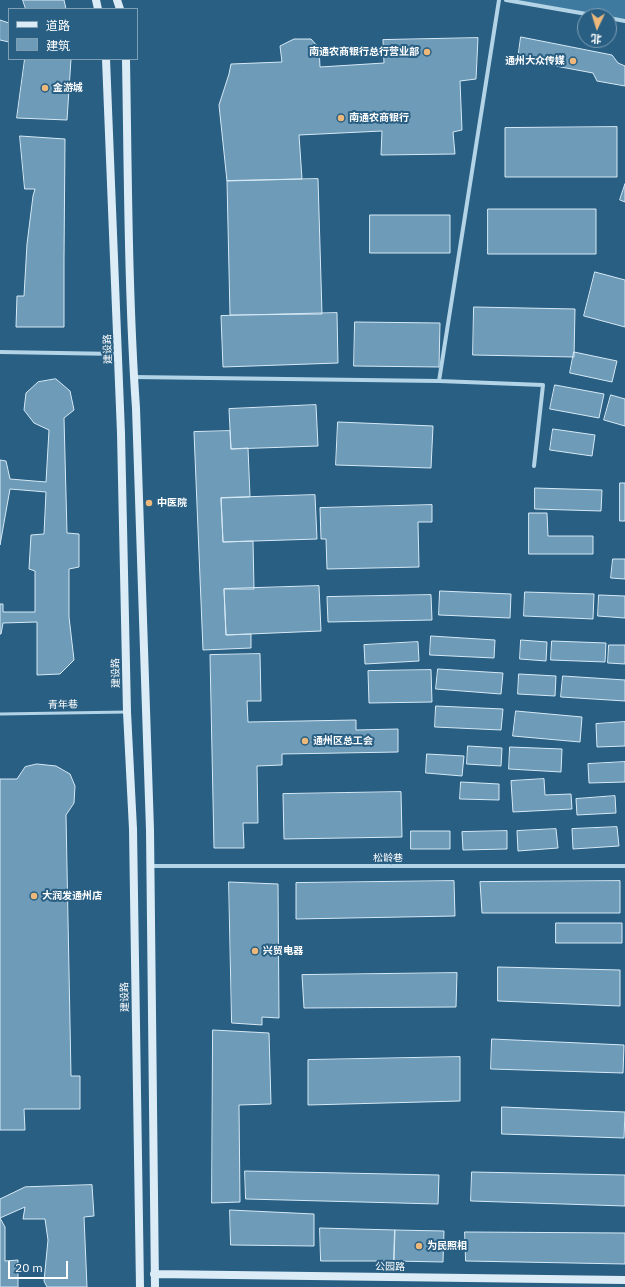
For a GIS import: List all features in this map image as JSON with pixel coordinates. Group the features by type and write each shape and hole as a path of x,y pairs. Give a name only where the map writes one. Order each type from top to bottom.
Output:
{"street":[{"path":"440,381 499,0"},
{"path":"506,0 577,12"},
{"name":"建设路","path":"106,60 118,354 127,712 133,829 140,1287"},
{"path":"126,60 128,213 139,499 150,866 155,1287"},
{"path":"1,352 118,354"},
{"path":"134,377 440,381 543,385 534,466"},
{"name":"松龄巷","path":"150,866 625,866"},
{"name":"公园路","path":"154,1274 625,1280"}],"lane":[{"name":"青年巷","path":"0,714 127,712"}],"shaded area":[{"path":"506,0 625,0 625,21 617,20 617,8 577,8 577,12"}],"building":[{"path":"23,0 64,0 66,8 26,8"},
{"path":"0,20 8,23 8,42 0,40"},
{"name":"通州大众传媒","path":"521,37 612,55 618,63 625,66 625,86 597,81 593,73 518,59"},
{"name":"南通农商银行","path":"478,38 476,79 460,81 462,130 453,132 455,154 381,155 382,131 299,135 302,179 227,181 219,105 231,64 282,62 280,46 294,39 311,39 319,48 320,67 384,63 383,40"},
{"name":"金游城","path":"25,60 71,60 67,120 17,118"},
{"path":"617,127 617,177 505,177 505,128"},
{"path":"20,136 65,139 64,327 16,327 17,296 24,296 27,244 35,189 25,189"},
{"path":"318,179 322,314 230,315 227,181"},
{"path":"625,184 625,202 620,200"},
{"path":"488,209 596,209 596,254 488,254"},
{"path":"370,215 450,215 450,253 370,253"},
{"path":"595,272 625,280 625,327 584,316"},
{"path":"474,307 575,309 574,357 473,355"},
{"path":"337,313 338,363 223,367 221,316"},
{"path":"355,322 440,323 439,367 354,366"},
{"path":"574,352 617,361 612,382 570,373"},
{"path":"56,379 70,391 74,410 64,418 67,533 79,534 79,567 69,569 69,617 74,660 60,674 37,675 37,622 3,623 0,634 0,604 3,604 3,612 35,612 35,571 29,569 31,535 44,534 46,492 10,489 0,545 0,460 6,461 10,479 46,482 49,430 34,423 24,410 26,393 38,382"},
{"path":"555,385 604,394 599,418 550,409"},
{"path":"611,395 625,399 625,426 604,420"},
{"path":"316,405 318,446 231,449 229,409"},
{"path":"338,422 433,426 431,468 336,465"},
{"path":"553,429 595,435 592,456 550,450"},
{"path":"230,431 231,449 248,448 250,497 221,498 223,542 253,541 254,589 224,589 226,635 251,634 251,648 203,650 194,432"},
{"path":"620,483 625,483 625,521 620,521"},
{"path":"535,488 602,490 601,511 535,509"},
{"path":"315,495 317,539 223,542 221,498"},
{"path":"432,505 432,522 418,522 419,567 327,569 326,539 321,539 320,508"},
{"path":"529,513 547,513 548,536 593,536 593,554 529,554"},
{"path":"613,559 625,559 625,579 611,578"},
{"path":"319,586 321,631 226,635 224,589"},
{"path":"440,591 511,594 510,618 439,615"},
{"path":"525,592 594,594 593,619 524,616"},
{"path":"431,595 432,620 328,622 327,597"},
{"path":"599,595 625,596 625,618 598,616"},
{"path":"431,636 495,640 494,658 430,655"},
{"path":"521,640 547,642 546,661 520,659"},
{"path":"552,641 606,643 605,662 551,660"},
{"path":"418,642 419,661 365,664 364,645"},
{"path":"609,645 625,645 625,664 608,663"},
{"name":"通州区总工会","path":"260,654 261,701 247,701 248,722 356,720 356,730 398,729 398,752 282,754 282,765 257,766 258,823 243,823 244,848 214,848 210,655"},
{"path":"438,669 503,673 501,694 436,689"},
{"path":"431,670 432,702 369,703 368,671"},
{"path":"519,674 556,676 555,696 518,694"},
{"path":"563,676 625,680 625,701 561,697"},
{"path":"436,706 503,709 501,730 435,727"},
{"path":"516,711 582,717 580,742 513,736"},
{"path":"625,722 625,746 597,747 596,724"},
{"path":"468,746 502,748 501,766 467,764"},
{"path":"510,747 562,749 561,772 509,769"},
{"path":"427,754 464,756 462,776 426,773"},
{"path":"625,762 625,782 589,783 588,764"},
{"name":"大润发通州店","path":"37,764 56,766 70,774 75,786 74,803 66,815 71,1076 80,1076 80,1109 24,1109 25,1130 0,1130 0,779 17,779 25,767"},
{"path":"544,779 545,795 571,794 572,809 513,812 511,781"},
{"path":"461,782 499,784 499,800 460,799"},
{"path":"401,792 402,837 284,839 283,794"},
{"path":"615,796 616,813 577,815 576,799"},
{"path":"617,827 619,846 573,849 572,829"},
{"path":"556,829 558,848 518,851 517,831"},
{"path":"411,831 450,831 450,849 411,849"},
{"path":"507,831 507,849 463,850 462,832"},
{"path":"454,881 455,916 296,919 296,883"},
{"path":"620,881 620,913 482,913 480,882"},
{"name":"兴贸电器","path":"229,882 278,884 279,1018 262,1017 262,1025 232,1023"},
{"path":"556,923 622,923 622,943 556,943"},
{"path":"498,967 620,970 620,1006 498,1001"},
{"path":"457,973 456,1007 304,1008 302,975"},
{"path":"213,1030 269,1033 271,1104 239,1105 240,1202 212,1203"},
{"path":"492,1039 624,1045 623,1073 491,1069"},
{"path":"460,1057 460,1101 308,1105 308,1060"},
{"path":"502,1107 625,1112 624,1138 502,1134"},
{"path":"245,1171 439,1175 438,1204 246,1199"},
{"path":"472,1172 625,1175 625,1206 471,1201"},
{"path":"92,1185 94,1216 84,1217 87,1287 47,1287 44,1281 48,1240 45,1219 23,1219 25,1207 0,1218 0,1199 25,1187"},
{"path":"230,1210 314,1214 314,1246 231,1245"},
{"path":"0,1218 5,1227 5,1261 18,1260 18,1287 0,1287"},
{"path":"320,1228 395,1230 394,1261 321,1261"},
{"name":"为民照相","path":"395,1230 444,1231 443,1262 394,1261"},
{"path":"465,1232 625,1233 625,1264 466,1261"}],"place":[{"name":"南通农商银行总行营业部","path":"427,52"},
{"name":"通州大众传媒","path":"573,61"},
{"name":"金游城","path":"45,88"},
{"name":"南通农商银行","path":"341,118"},
{"name":"中医院","path":"149,503"},
{"name":"通州区总工会","path":"305,741"},
{"name":"大润发通州店","path":"34,896"},
{"name":"兴贸电器","path":"255,951"},
{"name":"为民照相","path":"419,1246"}]}
